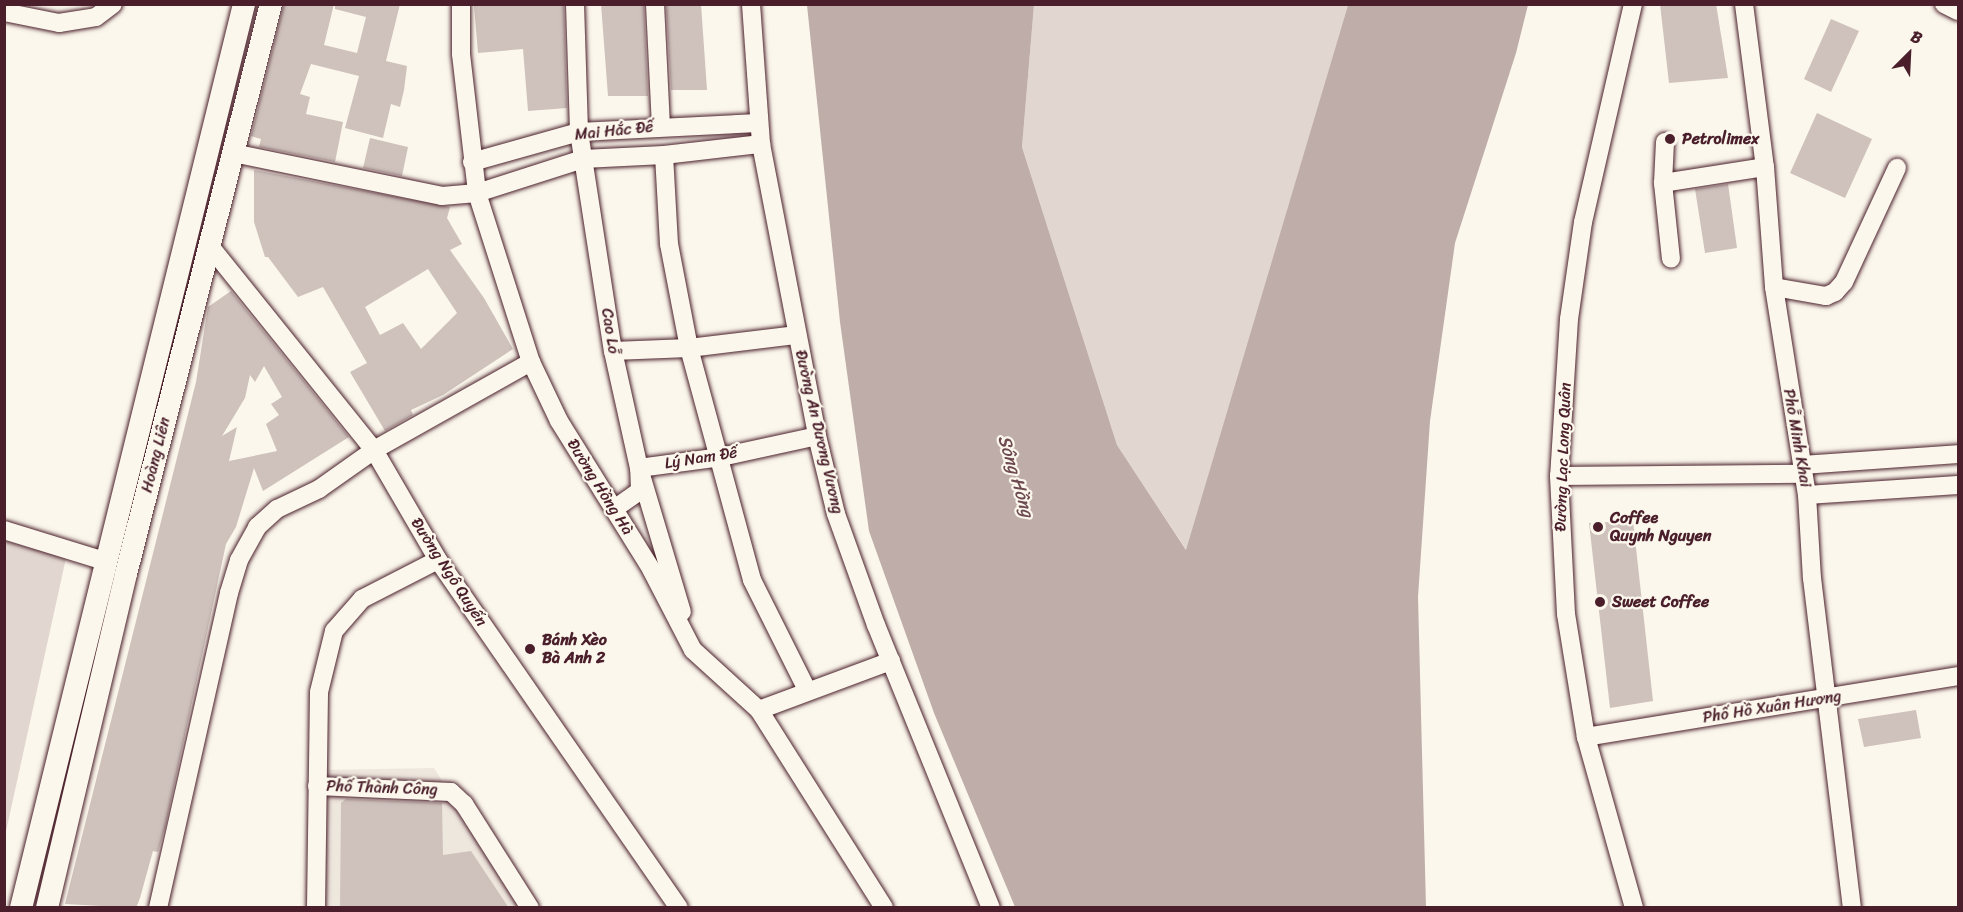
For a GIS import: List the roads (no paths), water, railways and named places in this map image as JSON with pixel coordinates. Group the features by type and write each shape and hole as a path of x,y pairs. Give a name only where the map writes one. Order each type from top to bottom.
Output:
{"main road":[{"name":"Hoàng Liên","path":"21,908 104,561 244,4"},
{"name":"Hoàng Liên","path":"47,908 126,574 270,4"},
{"path":"185,236 209,245"},
{"path":"104,561 126,574"}],"street":[{"path":"4,12 58,23 96,17 113,4"},
{"name":"Đường Hồng Hà","path":"461,4 460,54 477,193 531,362 559,421 651,569 693,650 759,710 884,908"},
{"name":"Cao Lỗ","path":"575,4 579,132 613,351 639,468 693,650"},
{"path":"655,4 661,126"},
{"name":"Đường An Dương Vương","path":"751,4 761,144 796,335 836,514 891,662 991,908"},
{"name":"Đường Lạc Long Quân","path":"1633,4 1598,146 1583,222 1569,319 1560,476 1566,614 1586,737 1634,908"},
{"name":"Phỗ Minh Khai","path":"1744,4 1765,167 1774,287 1807,495 1826,699 1852,908"},
{"path":"1944,4 1959,11"},
{"name":"Mai Hắc Đế","path":"472,162 579,132 661,126 758,123"},
{"path":"1665,142 1663,183 1671,259"},
{"name":"Mai Hắc Đế","path":"233,153 442,196 477,193 584,159 664,155 761,144"},
{"path":"664,155 669,244 689,348 721,457 753,580 807,690"},
{"path":"1663,183 1765,167"},
{"path":"1774,287 1826,296 1835,292 1844,282 1897,168"},
{"name":"Đường Ngô Quyến","path":"209,245 374,450 438,560 679,908"},
{"path":"613,351 689,348 796,335"},
{"path":"158,908 238,560 256,527 277,509 319,489 374,450 531,362"},
{"name":"Lý Nam Đế","path":"639,468 721,457 817,436"},
{"path":"1560,476 1803,470 1959,454"},
{"path":"614,509 640,491 639,468"},
{"path":"1807,495 1959,485"},
{"path":"4,530 104,561"},
{"path":"316,908 319,692 334,632 362,599 438,560"},
{"path":"759,710 807,690 891,662"},
{"name":"Phố Hồ Xuân Hương","path":"1586,737 1959,676"},
{"name":"Phố Thành Công","path":"317,786 451,792 464,804 530,908"}],"water":[{"name":"Sông Hồng","path":"807,5 1034,5 1022,147 1117,445 1186,550 1348,5 1528,5 1516,53 1455,243 1430,421 1418,597 1426,907 1015,907 934,713 869,531 840,322"}],"place":[{"name":"Petrolimex","path":"1670,139"},
{"name":"Coffee Quynh Nguyen","path":"1598,527"},
{"name":"Sweet Coffee","path":"1600,602"},
{"name":"Bánh Xèo Bà Anh 2","path":"530,649"}]}
